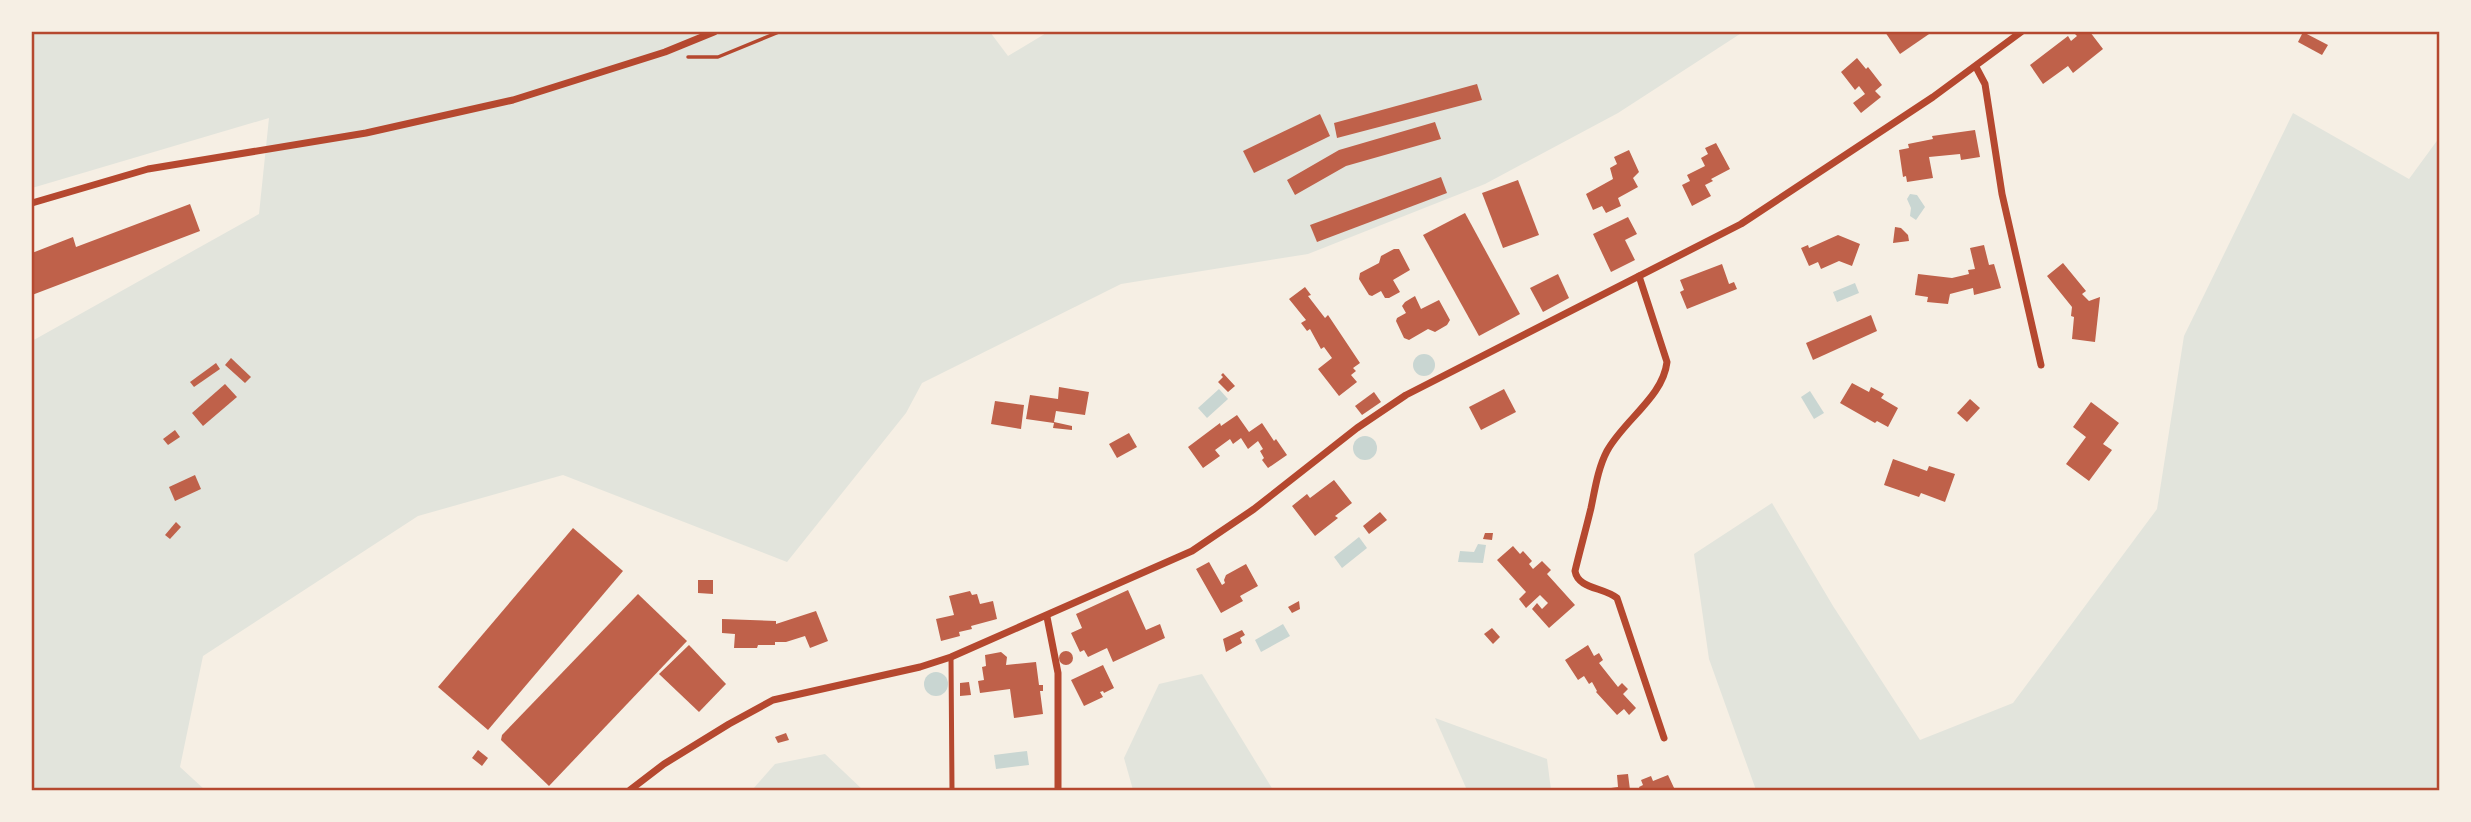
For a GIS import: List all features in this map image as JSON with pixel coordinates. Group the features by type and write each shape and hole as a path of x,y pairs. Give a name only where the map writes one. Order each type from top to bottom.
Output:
{"street":[{"path":"32,203 148,169 366,133 513,100 665,52 714,32"},
{"path":"630,790 664,764 729,723 773,700 920,667 951,657 1192,551 1254,509 1357,428 1406,395 1741,224 1976,67 2021,32"},
{"path":"1976,67 1985,85 2004,205 2041,365"},
{"path":"1639,276 1667,362 1666,372 1654,392 1618,433 1606,452 1575,571 1576,578 1583,583 1606,590 1617,598 1664,738"},
{"path":"1047,617 1058,673 1058,790"}],"lane":[{"path":"951,657 952,790"}],"path":[{"path":"665,52 691,58 718,57 779,32"}],"shaded area":[{"path":"32,32 990,32 1008,56 1048,32 1743,32 1618,113 1485,184 1308,254 1121,284 922,383 906,413 787,562 563,475 418,516 203,656 180,767 205,790 32,790 32,341 259,214 269,118 32,188"},
{"path":"2293,113 2409,179 2439,138 2439,790 1756,790 1709,659 1694,554 1772,503 1833,606 1920,740 2013,703 2157,509 2184,336"},
{"path":"1910,194 1917,195 1925,207 1916,220 1910,216 1911,208 1907,199"},
{"path":"1855,283 1859,293 1837,302 1833,292"},
{"path":"1424,354 1434,361 1435,365 1428,375 1424,376 1414,369 1413,365 1420,355"},
{"path":"1219,389 1228,399 1207,418 1198,408"},
{"path":"1810,391 1824,413 1814,419 1801,397"},
{"path":"1365,436 1376,443 1377,448 1370,459 1365,460 1354,453 1353,448 1360,437"},
{"path":"1359,537 1367,548 1342,568 1334,557"},
{"path":"1478,544 1486,545 1483,563 1458,562 1460,551 1474,552"},
{"path":"1283,624 1290,636 1261,652 1255,640"},
{"path":"936,672 944,676 948,684 944,692 936,696 928,692 924,684 928,676"},
{"path":"1202,674 1273,790 1133,790 1124,758 1159,684"},
{"path":"1435,718 1547,759 1551,790 1467,790"},
{"path":"1027,751 1029,765 996,769 994,755"},
{"path":"825,754 863,790 752,790 775,764"}],"building":[{"path":"1885,32 1932,32 1900,54"},
{"path":"2073,32 2090,32 2103,49 2073,73 2068,66 2043,84 2030,65 2068,36 2071,41 2077,36"},
{"path":"2303,32 2328,45 2322,55 2298,42"},
{"path":"1857,58 1882,85 1875,91 1881,97 1861,113 1853,103 1865,94 1859,86 1855,90 1841,72"},
{"path":"1477,84 1482,100 1337,138 1334,123"},
{"path":"1320,114 1330,136 1254,173 1243,151"},
{"path":"1435,122 1441,139 1346,166 1295,195 1287,180 1339,150"},
{"path":"1975,130 1980,157 1961,160 1960,154 1929,157 1933,178 1907,182 1906,176 1903,177 1899,150 1909,148 1908,144 1933,139 1932,136"},
{"path":"1716,143 1730,169 1705,185 1711,196 1692,206 1682,185 1690,181 1687,175 1705,166 1701,158 1708,154 1705,148"},
{"path":"1629,150 1639,172 1633,178 1638,187 1618,198 1621,206 1606,213 1602,206 1593,210 1586,194 1613,179 1610,168 1617,164 1614,157"},
{"path":"1441,177 1447,193 1317,242 1310,225"},
{"path":"1518,180 1539,235 1503,248 1482,193"},
{"path":"190,204 200,231 32,295 32,253 73,237 76,247"},
{"path":"1465,213 1520,314 1479,336 1423,235"},
{"path":"1628,217 1637,234 1625,240 1635,260 1611,272 1593,234"},
{"path":"1895,227 1901,228 1908,235 1909,241 1893,243"},
{"path":"1838,235 1860,244 1852,266 1839,261 1821,269 1818,262 1809,266 1801,248 1808,245 1809,248"},
{"path":"1984,245 1989,265 1994,264 2001,288 1974,295 1973,288 1950,294 1948,304 1927,302 1928,297 1915,295 1918,274 1952,278 1969,274 1968,270 1975,269 1970,248"},
{"path":"1399,249 1410,270 1393,280 1400,292 1389,298 1385,298 1381,291 1369,295 1359,279 1360,273 1379,263 1381,256"},
{"path":"2063,263 2086,291 2082,294 2089,301 2100,297 2095,342 2072,339 2072,307 2047,276"},
{"path":"1722,264 1729,284 1734,282 1737,289 1687,309 1680,292 1684,290 1680,280"},
{"path":"1558,274 1569,298 1543,312 1530,288"},
{"path":"1305,287 1311,295 1308,296 1325,318 1328,315 1360,363 1353,368 1356,371 1351,375 1357,382 1339,396 1318,369 1332,358 1324,347 1321,349 1310,329 1307,331 1301,323 1306,320 1289,299"},
{"path":"1415,296 1421,309 1439,300 1450,320 1435,332 1428,329 1409,340 1404,338 1396,321 1406,313 1402,306 1405,302"},
{"path":"1871,315 1877,331 1813,360 1806,343"},
{"path":"231,358 251,377 245,383 225,365"},
{"path":"216,363 220,369 194,387 190,382"},
{"path":"1223,373 1235,386 1228,392 1218,382"},
{"path":"1852,383 1869,392 1871,387 1884,394 1881,398 1898,408 1888,427 1877,421 1875,423 1840,403"},
{"path":"225,384 237,397 203,426 192,413"},
{"path":"1059,387 1089,392 1085,415 1056,411 1054,422 1072,426 1072,430 1053,428 1054,423 1026,419 1030,395 1058,399"},
{"path":"1504,389 1516,412 1481,430 1469,407"},
{"path":"1374,392 1381,402 1362,415 1355,406"},
{"path":"1970,399 1980,408 1967,422 1957,413"},
{"path":"995,401 1024,405 1021,429 991,424"},
{"path":"2091,402 2119,423 2103,444 2112,450 2089,481 2066,464 2086,437 2073,427"},
{"path":"1237,415 1249,432 1262,423 1287,455 1268,468 1262,460 1264,458 1260,451 1263,449 1258,441 1248,449 1241,438 1233,444 1230,439 1215,450 1220,456 1203,468 1188,447 1220,423 1221,426"},
{"path":"175,430 180,437 168,445 163,439"},
{"path":"1129,433 1137,447 1117,458 1109,444"},
{"path":"1893,459 1927,471 1929,466 1955,474 1945,502 1921,493 1919,497 1884,485"},
{"path":"195,475 201,489 175,501 169,487"},
{"path":"1334,480 1352,503 1315,536 1292,506 1307,494 1310,498"},
{"path":"1380,512 1387,520 1369,534 1363,526"},
{"path":"176,522 181,527 170,539 165,535"},
{"path":"573,528 623,571 488,730 438,687"},
{"path":"1485,533 1493,533 1492,540 1483,539"},
{"path":"1513,546 1520,554 1523,551 1532,561 1529,564 1533,569 1542,561 1551,570 1547,574 1575,605 1549,628 1532,609 1537,603 1542,609 1548,603 1540,595 1526,608 1519,599 1526,592 1497,560"},
{"path":"1209,562 1222,585 1226,575 1246,564 1258,586 1240,596 1243,601 1221,613 1196,569"},
{"path":"698,580 713,580 713,594 698,593"},
{"path":"1128,590 1146,630 1160,624 1165,638 1113,662 1107,648 1088,657 1084,650 1080,652 1071,633 1082,628 1076,614"},
{"path":"970,591 972,595 977,594 980,604 993,601 997,619 971,626 972,629 959,632 960,636 941,641 936,619 954,615 949,596"},
{"path":"638,594 687,641 549,786 501,740 502,735"},
{"path":"1299,601 1300,609 1292,613 1288,607"},
{"path":"816,611 828,641 810,648 805,636 786,642 775,642 775,645 734,648 735,634 722,633 722,619 776,621 776,624"},
{"path":"1492,628 1500,637 1493,644 1484,634"},
{"path":"1242,630 1245,635 1240,638 1242,643 1226,652 1223,639"},
{"path":"689,645 726,684 699,712 659,674"},
{"path":"1588,645 1594,656 1599,653 1603,660 1599,663 1618,687 1622,683 1628,689 1623,694 1636,708 1629,715 1624,709 1617,715 1596,692 1592,682 1589,684 1584,676 1578,680 1565,660"},
{"path":"1066,651 1071,653 1071,663 1066,665 1061,663 1059,658 1061,653"},
{"path":"1001,652 1007,657 1006,665 1036,662 1039,685 1043,685 1043,691 1040,691 1043,714 1014,718 1010,689 980,693 978,681 984,680 982,667 986,666 985,655"},
{"path":"1103,665 1114,688 1100,692 1103,697 1084,706 1071,680"},
{"path":"969,682 971,695 960,696 960,683"},
{"path":"786,733 789,740 778,743 775,737"},
{"path":"478,750 488,758 482,766 472,758"},
{"path":"1628,774 1630,790 1612,790 1611,788 1618,787 1617,775"},
{"path":"1668,775 1675,790 1640,790 1639,787 1643,785 1641,780 1651,776 1653,781"}]}
